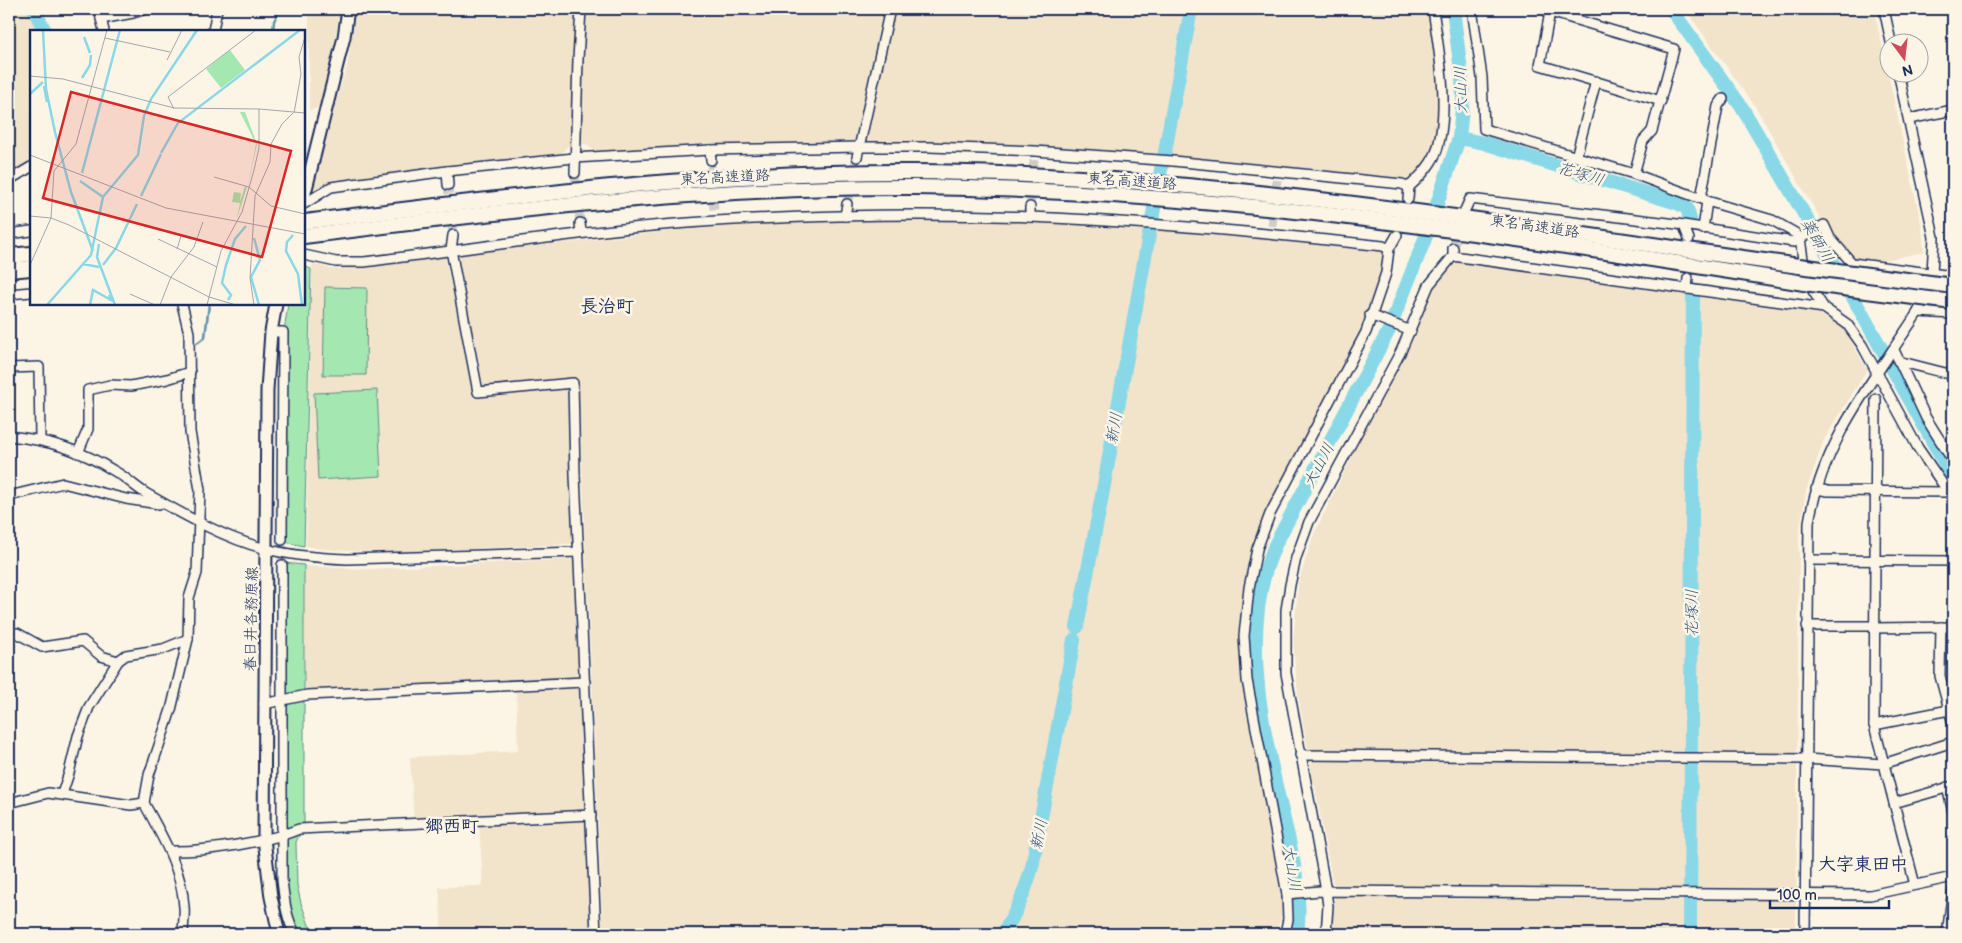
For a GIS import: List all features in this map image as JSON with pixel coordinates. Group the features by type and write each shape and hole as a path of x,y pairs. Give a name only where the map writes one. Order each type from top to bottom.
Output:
{"highway":[{"name":"東名高速道路","path":"305,222 549,192 651,183 754,176 914,172 1002,174 1102,179 1146,184 1169,193 1340,216 1402,230 1448,231 1804,283 1953,302"},
{"name":"東名高速道路","path":"305,236 550,206 757,190 915,188 1012,190 1145,198 1169,193 1409,205 1799,266 1953,286"},
{"path":"9,256 30,254"},
{"path":"9,270 30,268"}],"main road":[{"path":"305,193 344,37 348,9"},
{"name":"春日井各務原線","path":"276,305 271,332 267,390 264,839 271,897 279,934"}],"street":[{"path":"99,9 104,30"},
{"path":"102,19 146,9"},
{"path":"213,30 216,9"},
{"path":"575,173 574,158 581,9"},
{"path":"857,157 890,9"},
{"path":"1409,205 1409,187 1422,176 1436,151 1443,117 1441,71 1433,9"},
{"path":"1472,9 1482,77 1484,129 1634,174 1704,199 1772,220 1803,236"},
{"path":"1884,9 1889,32"},
{"path":"1634,174 1643,141 1652,131 1661,101 1674,49 1550,12 1540,65 1661,101"},
{"path":"1576,157 1596,81"},
{"path":"1805,934 1809,522 1816,490 1840,431 1918,312 1927,292 1932,274 1934,237 1900,82"},
{"path":"1703,229 1704,199 1718,106 1723,99"},
{"path":"1908,119 1953,110"},
{"path":"305,203 331,187 447,171 574,158 710,150 860,147 929,147 1034,156 1172,161 1277,175 1402,184 1409,187"},
{"path":"710,150 710,160"},
{"path":"9,180 30,168"},
{"path":"447,171 448,185"},
{"path":"1459,214 1470,199 1794,242 1824,225 1830,238 1852,262 1953,276"},
{"path":"845,216 847,204"},
{"path":"1030,207 1030,217"},
{"path":"305,255 336,262 364,262 714,216 1030,217 1272,230 1383,246 1389,249"},
{"path":"580,223 581,234"},
{"path":"1684,226 1689,239"},
{"path":"1285,934 1289,894 1247,680 1244,636 1249,588 1257,549 1270,514 1366,332 1386,273 1389,249 1402,230"},
{"path":"9,234 30,231"},
{"path":"454,235 451,250 478,392 573,383 596,934"},
{"path":"1803,236 1806,274 1813,291 1824,308 1847,324 1879,372 1918,448 1951,496"},
{"path":"1326,934 1328,906 1323,891 1286,674 1286,610 1296,558 1309,522 1409,330 1429,285 1453,252 1687,289 1824,308"},
{"path":"1687,289 1688,278"},
{"path":"9,294 30,292"},
{"path":"182,305 189,333 190,432 200,490 197,573 189,598 188,639 171,710 150,775 144,803 170,851 180,880 184,908 183,934"},
{"path":"1918,312 1953,314"},
{"path":"1372,316 1409,330"},
{"path":"271,332 283,332 282,540"},
{"path":"1894,350 1926,418 1953,462"},
{"path":"1898,361 1953,375"},
{"path":"9,368 39,367 40,439"},
{"path":"78,453 88,429 88,390 110,385 131,386 167,379 190,372"},
{"path":"1876,399 1874,725 1915,885"},
{"path":"9,436 40,439 78,453 116,472 144,493 169,506 232,538 267,550 320,558 347,559 579,552"},
{"path":"9,496 64,483 126,499 169,506"},
{"path":"1816,490 1951,496"},
{"path":"1808,560 1953,561"},
{"path":"282,565 282,880 285,902 296,934"},
{"path":"1808,626 1953,627"},
{"path":"1941,627 1940,676 1953,724"},
{"path":"9,634 17,633 42,647 83,640 101,656 118,661"},
{"path":"62,794 78,736 89,707 118,661 126,655 163,649 188,639"},
{"path":"264,704 307,695 585,682"},
{"path":"1874,725 1949,710"},
{"path":"1300,755 1806,759 1883,764 1953,742"},
{"path":"1894,803 1950,786 1953,812"},
{"path":"9,803 48,793 131,805 144,803"},
{"path":"170,851 187,852 264,839 299,829 591,815"},
{"path":"1289,894 1323,891 1870,895 1953,877"},
{"path":"1947,934 1953,890"}],"shaded area":[{"path":"9,9 32,9 42,30 30,30 30,162 24,168 9,176"},
{"path":"309,9 340,9 333,52 319,108 309,110"},
{"path":"356,9 1429,9 1433,32 1439,118 1434,150 1411,180 1172,156 1155,157 869,144 854,141 597,153 586,144 569,145 559,156 448,166 350,180 311,199 311,181 325,145 335,104 347,67"},
{"path":"1685,9 1874,9 1880,36 1880,82 1890,82 1922,228 1924,252 1876,262 1854,260 1848,256 1815,210 1755,106"},
{"path":"910,220 1022,221 1141,227 1374,249 1381,251 1384,255 1385,263 1363,332 1295,463 1281,482 1260,532 1252,558 1242,612 1241,644 1245,691 1281,894 1282,915 1276,934 603,934 578,379 484,387 456,255 671,231 755,224"},
{"path":"445,257 475,395 567,388 575,542 572,544 402,552 350,551 306,546 312,264 332,269 354,268"},
{"path":"1461,260 1818,313 1843,327 1867,370 1824,440 1806,491 1799,534 1796,934 1331,934 1335,896 1298,696 1293,642 1298,584 1313,536 1400,357 1409,348 1433,287 1455,262"},
{"path":"576,560 581,679 305,692 304,566 367,569"},
{"path":"581,686 587,813 414,822 410,757 518,751 516,689"},
{"path":"587,818 593,934 442,934 439,887 483,886 479,822"}],"green space":[{"path":"305,266 311,269 304,546 284,542 284,331 288,305 305,305"},
{"path":"325,287 367,288 366,375 323,375"},
{"path":"377,390 381,476 318,480 314,393"},
{"path":"284,563 304,565 304,826 296,842 297,885 309,925 315,934 299,934 286,892"}],"waterway":[{"path":"34,9 44,30"},
{"path":"273,30 274,21 280,9"},
{"name":"新川","path":"1164,157 1191,9"},
{"name":"大山川","path":"1297,934 1298,902 1295,870 1268,750 1258,690 1256,631 1259,602 1266,570 1275,545 1389,330 1428,231 1459,138 1463,99 1453,9"},
{"name":"薬師川","path":"1671,9 1741,106 1855,301 1953,478"},
{"name":"花塚川","path":"1459,138 1484,143 1677,203 1687,208 1691,223"},
{"name":"新川","path":"1152,220 1162,164"},
{"name":"新川","path":"1077,627 1150,229"},
{"name":"花塚川","path":"1690,934 1693,292"},
{"path":"197,343 205,337 209,305"},
{"name":"新川","path":"1002,934 1020,902 1032,867 1074,640"}],"tunnel":[{"path":"847,204 857,157"},
{"path":"711,160 714,212"},
{"path":"1030,207 1034,160"},
{"path":"575,173 580,223"},
{"path":"1272,226 1277,180"},
{"path":"448,185 453,235"},
{"path":"1453,248 1460,227"},
{"path":"282,540 282,565"}],"district":[{"name":"長治町","path":"607,306"},
{"name":"郷西町","path":"452,826"},
{"name":"大字東田中","path":"1863,864"}]}
